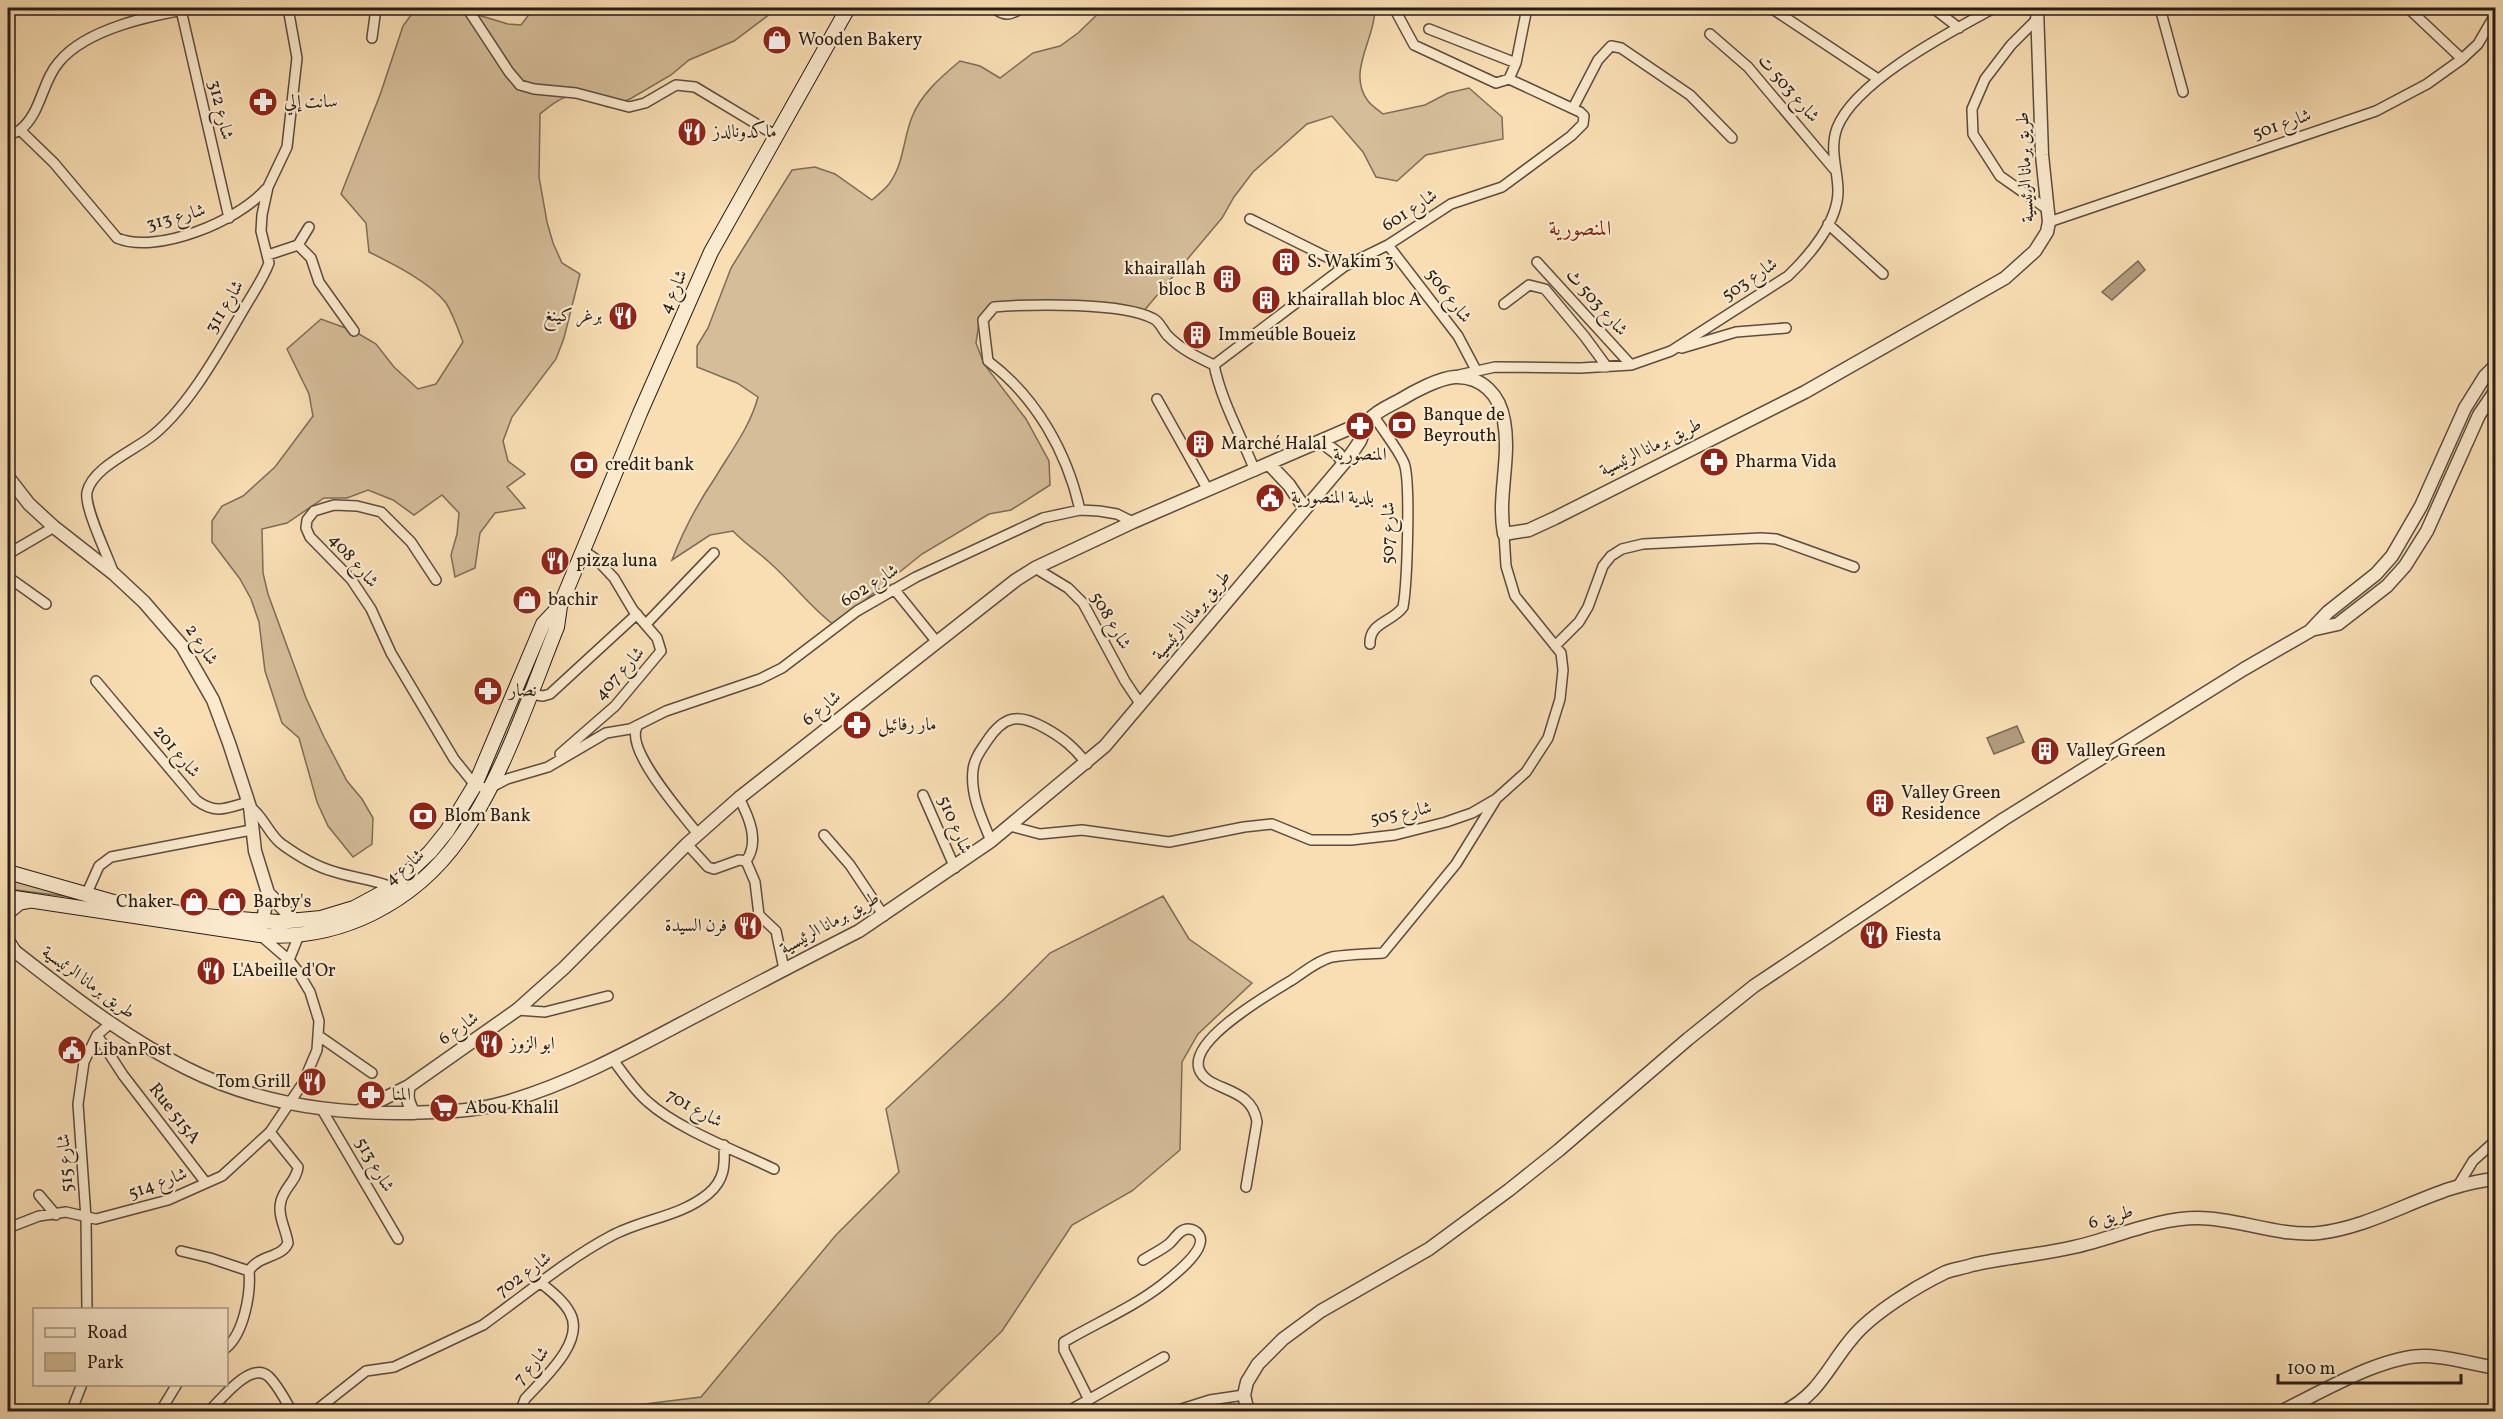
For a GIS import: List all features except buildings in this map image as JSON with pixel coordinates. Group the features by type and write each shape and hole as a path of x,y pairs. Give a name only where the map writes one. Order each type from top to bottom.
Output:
{"main road":[{"name":"شارع 4","path":"261,928 321,918 354,908 393,887 430,852 482,787 506,751 557,627 560,606 640,413 711,252 848,8"},
{"name":"شارع 4","path":"116,909 192,915 298,935 325,932 360,921 406,893 421,882 460,839 482,787 491,747 543,624 560,606"},
{"path":"491,747 506,751"},
{"path":"8,872 86,895 116,909"},
{"path":"8,897 116,909"},
{"path":"8,912 19,903 29,901"}],"street":[{"path":"8,135 20,130 33,113 51,73 66,55 89,40 131,22 194,8"},
{"path":"288,8 295,38 295,76 287,147 268,187 261,231 268,255 298,245 309,227"},
{"path":"372,38 376,8"},
{"path":"467,8 520,85 534,89 576,93 629,107 645,103 676,85 695,87 776,135"},
{"path":"994,8 1003,15 1011,14 1022,8"},
{"path":"1394,8 1413,45 1496,83 1509,80 1573,108 1604,52 1611,46 1621,48 1690,95 1732,138"},
{"path":"1509,80 1516,63 1527,8"},
{"path":"1770,8 1878,79"},
{"path":"1933,8 1959,27"},
{"name":"شارع 503","path":"1454,377 1495,367 1631,365 1671,351 1788,276 1802,263 1828,224 1836,207 1838,192 1833,155 1837,128 1860,96 1878,79 1959,27 1994,8"},
{"path":"2160,8 2183,92"},
{"path":"2408,8 2462,59"},
{"name":"شارع 312","path":"181,10 229,218"},
{"path":"2038,13 1985,79 1972,109 1973,134 2000,176 2048,215"},
{"name":"طريق برمانا الرئيسية","path":"1504,534 1529,530 1556,518 1805,392 2005,278 2035,251 2047,232 2048,215 2042,155 2038,13"},
{"name":"شارع 501","path":"2048,215 2376,111 2427,84 2462,59 2478,44 2496,13"},
{"path":"1429,29 1516,63"},
{"name":"شارع 503 ت","path":"1710,34 1748,67 1835,170"},
{"name":"شارع 601","path":"1214,365 1345,266 1388,245 1444,207 1494,191 1514,179 1579,129 1585,120 1584,116 1573,108"},
{"name":"شارع 313","path":"20,130 54,163 117,237 129,243 140,244 196,232 229,218 256,201 268,187"},
{"path":"1250,219 1345,266"},
{"path":"1828,224 1883,274"},
{"path":"298,245 311,258 319,282 354,331"},
{"name":"شارع 506","path":"1388,245 1458,336 1476,370"},
{"name":"شارع 311","path":"114,574 88,508 87,490 98,476 125,453 148,439 170,420 228,336 267,269 268,255"},
{"name":"شارع 503 ث","path":"1537,262 1631,365"},
{"path":"1504,304 1529,285 1545,289 1585,337 1606,367"},
{"path":"1080,510 1074,484 1056,441 1019,387 988,361 983,320 994,307 1072,306 1132,310 1156,319 1168,336 1186,352 1214,365 1220,392 1255,471"},
{"path":"1671,351 1736,332 1785,328"},
{"path":"2310,631 2328,612 2376,574 2392,556 2421,506 2465,408 2485,376 2496,365"},
{"path":"1371,418 1412,393 1454,377 1484,384 1492,390 1504,420 1506,442 1502,514 1504,534"},
{"path":"1248,1412 1244,1395 1250,1375 1282,1339 1321,1311 1429,1249 1500,1197 1542,1165 1688,1039 1754,986 2004,819 2244,669 2310,631 2338,624 2387,586 2405,566 2432,522 2472,430 2496,390"},
{"path":"1157,399 1209,490"},
{"name":"طريق برمانا الرئيسية","path":"9,946 111,1023 186,1068 243,1091 290,1103 355,1113 447,1113 501,1103 549,1087 613,1060 859,931 885,916 991,842 1086,764 1141,705 1344,463 1361,439 1371,418"},
{"name":"شارع 6","path":"355,1113 409,1086 517,1010 564,968 687,844 739,798 936,641 1035,568 1133,522 1255,471 1371,418"},
{"name":"شارع 507","path":"1370,644 1370,638 1376,628 1392,618 1403,607 1407,473 1403,462 1371,418"},
{"path":"1321,441 1338,454 1344,463"},
{"path":"1269,464 1289,485 1305,509"},
{"name":"شارع 2","path":"8,477 28,504 114,574 164,623 195,668 213,700 249,805 255,851 268,893 295,921"},
{"name":"شارع 408","path":"436,580 411,542 381,512 357,506 334,505 314,511 307,520 306,528 310,537 351,579 371,609 401,670 454,759 482,787"},
{"name":"شارع 602","path":"527,773 548,767 606,733 637,727 666,711 704,697 746,686 782,668 857,611 930,569 1043,518 1080,510 1117,514 1133,522"},
{"path":"8,554 54,527"},
{"name":"شارع 505","path":"1010,826 1034,833 1073,830 1101,831 1169,842 1244,827 1272,824 1311,840 1351,840 1395,835 1446,822 1472,813 1496,799 1526,772 1548,738 1560,699 1563,670 1561,653 1515,596 1506,566 1504,534"},
{"path":"1555,646 1579,622 1588,607 1603,566 1611,556 1622,549 1643,544 1776,539 1854,567"},
{"name":"شارع 407","path":"527,773 557,757 579,740 615,706 659,655 660,643 606,568 584,552"},
{"path":"646,624 714,553"},
{"name":"شارع 508","path":"1035,568 1068,588 1083,603 1125,681 1141,705"},
{"path":"8,577 46,604"},
{"path":"894,590 936,641"},
{"path":"530,694 543,696 550,694 637,614"},
{"name":"شارع 201","path":"96,681 196,801 218,810 249,805"},
{"path":"991,842 977,805 973,769 976,758 1003,723 1016,718 1028,718 1064,738 1086,764"},
{"path":"637,727 635,741 657,782 698,834"},
{"path":"482,787 527,773"},
{"name":"شارع 510","path":"923,795 955,868"},
{"path":"739,798 746,811 752,835 751,854 746,861"},
{"path":"1245,1187 1257,1122 1256,1114 1248,1101 1206,1078 1199,1070 1197,1059 1202,1050 1230,1021 1248,1007 1315,965 1332,957 1383,953 1456,864 1496,799"},
{"path":"249,805 280,843 294,852 330,871 393,887 406,893"},
{"path":"86,895 99,866 111,857 251,830"},
{"path":"824,835 850,866 885,916"},
{"path":"687,844 708,867 714,869 739,860 746,861"},
{"path":"746,861 754,882 759,915 776,931 784,969"},
{"name":"شارع 2","path":"261,928 268,893"},
{"path":"261,928 289,960 310,992 319,1021 319,1036 372,1073"},
{"path":"289,960 298,935"},
{"path":"517,1010 545,1012 608,996"},
{"name":"شارع 515","path":"87,1308 86,1218 78,1104 82,1067 97,1035 111,1023"},
{"name":"Rue 515A","path":"97,1035 123,1075 207,1183"},
{"name":"شارع 514","path":"8,1228 39,1216 66,1212 96,1219 124,1213 168,1200 222,1176 270,1132 307,1074 317,1050 319,1036"},
{"name":"شارع 701","path":"613,1060 634,1088 650,1104 684,1127 774,1169"},
{"path":"409,1086 408,1104 414,1113"},
{"name":"شارع 513","path":"321,1108 398,1239"},
{"path":"228,1346 237,1337 242,1324 249,1271 255,1263 284,1250 288,1243 282,1222 281,1200 294,1179 298,1167 270,1132"},
{"path":"2459,1184 2473,1161 2496,1140"},
{"name":"شارع 702","path":"314,1412 366,1371 394,1367 465,1336 613,1235 681,1210 707,1194 724,1173 724,1144"},
{"name":"طريق 6","path":"1783,1412 1806,1398 1855,1334 1899,1299 1948,1271 1995,1260 2076,1247 2169,1221 2197,1218 2224,1220 2295,1233 2339,1230 2409,1206 2459,1184 2496,1179"},
{"path":"39,1196 56,1215"},
{"path":"1089,1400 1064,1350 1064,1342 1161,1286 1198,1250 1201,1244 1200,1236 1188,1229 1181,1231 1170,1243 1143,1260"},
{"path":"181,1251 249,1271"},
{"name":"شارع 7","path":"523,1412 525,1399 560,1362 569,1348 572,1328 571,1313 541,1283"},
{"path":"1067,1412 1164,1357"},
{"path":"2280,1412 2364,1372 2410,1357 2446,1358 2496,1368"},
{"path":"208,1412 254,1371 261,1372 271,1379 292,1412"},
{"path":"71,1412 81,1386"},
{"path":"160,1412 176,1386"},
{"path":"1172,1412 1210,1400 1244,1395"}],"green space":[{"path":"416,8 464,8 468,12 508,24 521,25 534,8 778,8 734,41 689,60 671,75 630,99 608,107 579,96 565,97 540,114 539,177 547,222 562,263 580,274 564,338 556,359 512,417 503,441 508,461 525,474 507,487 525,508 495,513 480,533 475,568 455,577 451,555 457,534 459,513 442,495 414,515 393,500 368,490 347,498 324,498 287,523 262,529 263,573 268,594 306,698 347,781 362,799 373,818 372,844 353,857 328,826 317,802 299,738 282,723 265,671 259,622 251,599 240,579 212,542 212,521 222,506 243,496 275,467 313,416 309,394 287,349 321,319 354,331 376,344 394,367 418,389 436,384 463,342 451,312 439,295 410,274 369,252 366,223 341,194 380,95 403,26"},
{"path":"1104,8 1375,8 1360,78 1362,90 1370,103 1383,114 1425,105 1448,93 1469,88 1502,117 1503,139 1426,155 1397,181 1376,177 1363,152 1332,116 1307,124 1253,172 1222,218 1143,312 992,305 979,323 976,343 984,364 1026,419 1049,461 1050,485 1011,510 989,514 922,554 834,625 733,531 710,535 672,560 697,507 745,429 758,397 737,383 697,367 697,346 708,328 731,268 792,170 815,167 835,174 872,200 894,176 912,117 926,93 960,61 980,66 1000,78 1033,53 1060,46 1078,33"},
{"path":"8,875 35,881 71,897 8,889"},
{"path":"1163,896 1189,939 1252,983 1198,1034 1182,1062 1180,1150 1132,1191 1072,1225 1002,1331 921,1410 617,1411 621,1407 701,1397 836,1235 899,1172 886,1109 1050,953"}],"shaded area":[{"path":"2138,261 2145,270 2112,300 2102,292"},
{"path":"2017,726 2024,742 1994,754 1987,738"}],"place":[{"name":"Wooden Bakery","path":"777,40"},
{"name":"سانت إلي","path":"263,102"},
{"name":"ماكدونالدز","path":"692,132"},
{"name":"S. Wakim 3","path":"1286,262"},
{"name":"khairallah bloc B","path":"1227,279"},
{"name":"khairallah bloc A","path":"1266,300"},
{"name":"برغر كينغ","path":"623,316"},
{"name":"Immeuble Boueiz","path":"1197,335"},
{"name":"Banque de Beyrouth","path":"1402,425"},
{"name":"المنصورية","path":"1360,426"},
{"name":"Marché Halal","path":"1200,444"},
{"name":"Pharma Vida","path":"1714,462"},
{"name":"credit bank","path":"584,465"},
{"name":"بلدية المنصورية","path":"1270,498"},
{"name":"pizza luna","path":"555,561"},
{"name":"bachir","path":"527,600"},
{"name":"نصار","path":"488,691"},
{"name":"مار رفائيل","path":"857,725"},
{"name":"Valley Green","path":"2045,751"},
{"name":"Valley Green Residence","path":"1880,803"},
{"name":"Blom Bank","path":"423,816"},
{"name":"Chaker","path":"194,902"},
{"name":"Barby's","path":"232,902"},
{"name":"فرن السيدة","path":"748,926"},
{"name":"Fiesta","path":"1874,935"},
{"name":"L'Abeille d'Or","path":"211,971"},
{"name":"ابو الزوز","path":"489,1044"},
{"name":"LibanPost","path":"72,1050"},
{"name":"Tom Grill","path":"312,1082"},
{"name":"المنا","path":"371,1095"},
{"name":"Abou Khalil","path":"444,1108"}],"district":[{"name":"المنصورية","path":"1580,229"}]}
